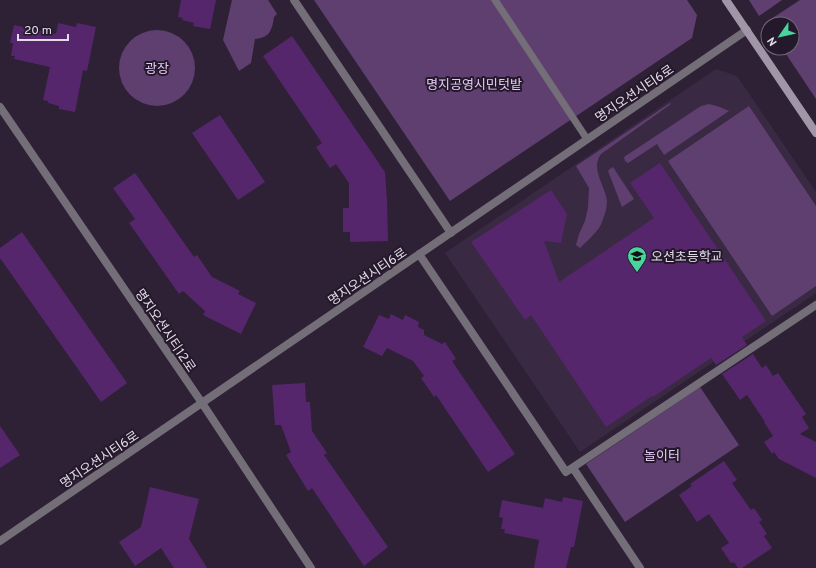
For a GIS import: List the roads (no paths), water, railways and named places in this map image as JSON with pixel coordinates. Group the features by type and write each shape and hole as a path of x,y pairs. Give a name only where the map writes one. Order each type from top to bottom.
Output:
{"main road":[{"path":"726,0 816,134"}],"street":[{"path":"294,0 451,232"},
{"name":"명지오션시티6로","path":"0,541 747,30"},
{"name":"명지오션시티12로","path":"0,107 202,403 311,568"},
{"path":"419,254 566,472 816,305"},
{"path":"573,468 640,568"}],"lane":[{"path":"495,0 587,139"}],"place":[{"name":"오션초등학교","path":"637,273"}],"park label":[{"name":"광장","path":"157,68"},
{"name":"명지공영시민텃밭","path":"474,84"},
{"name":"놀이터","path":"662,455"}]}
